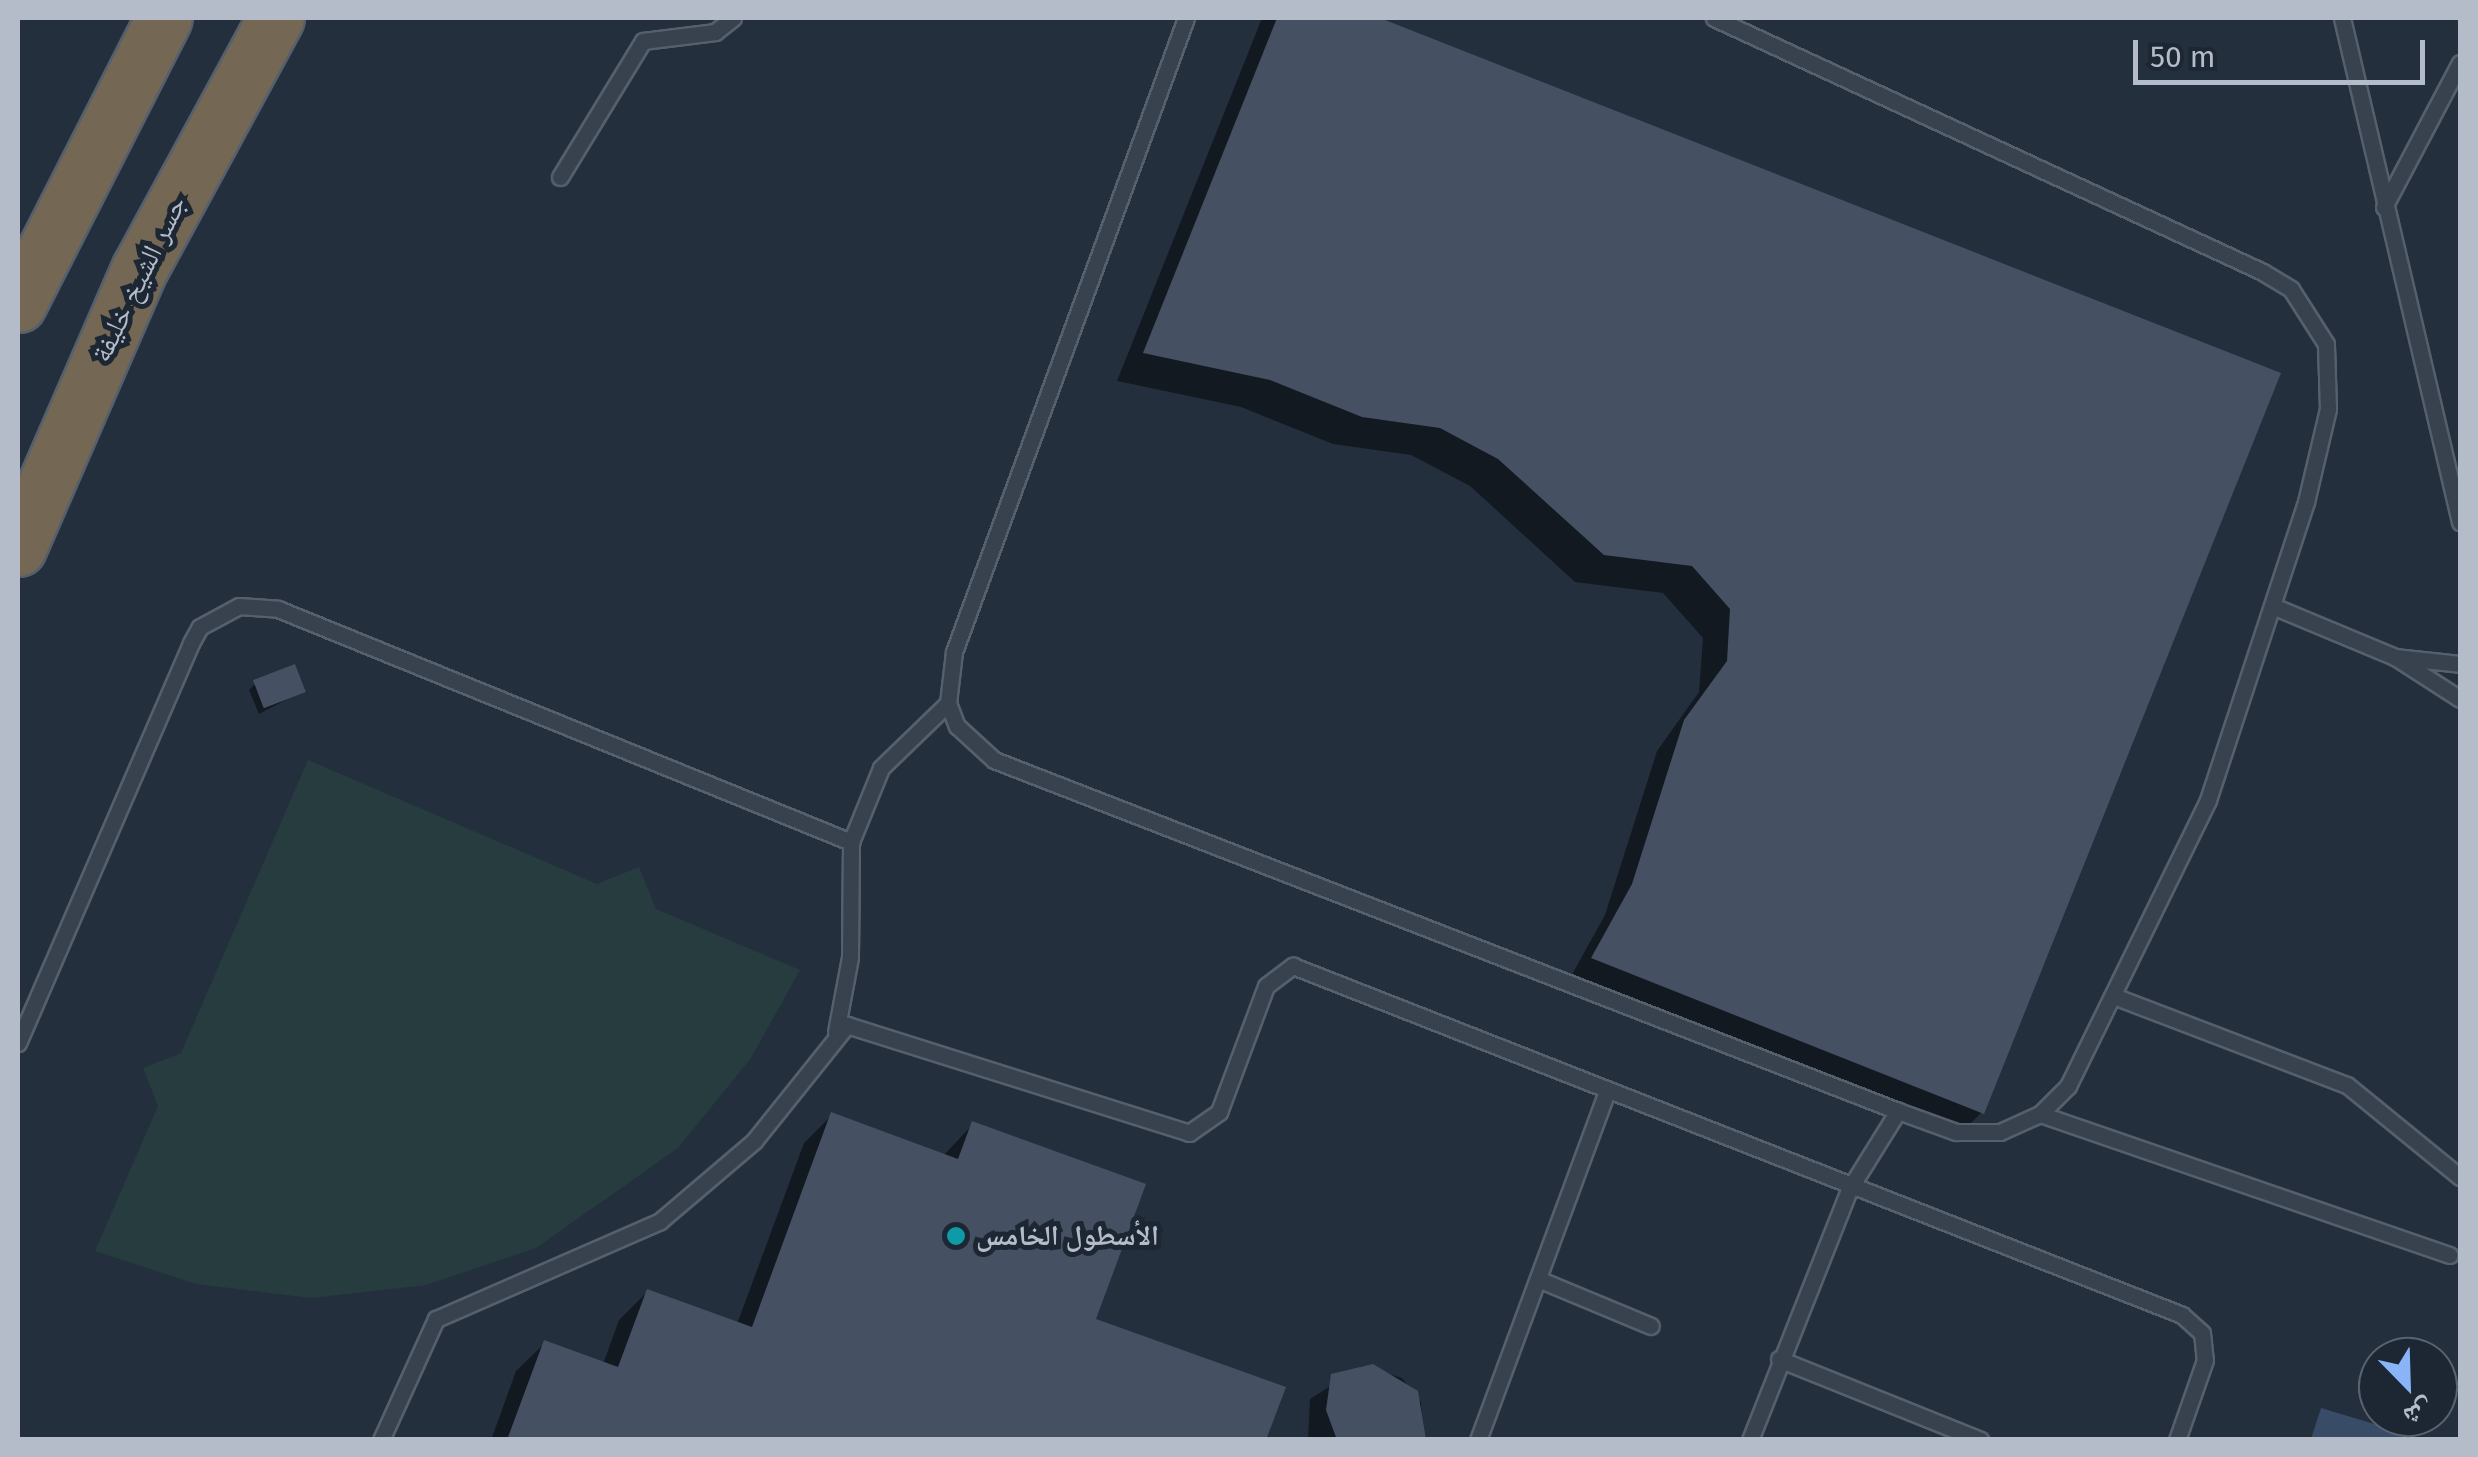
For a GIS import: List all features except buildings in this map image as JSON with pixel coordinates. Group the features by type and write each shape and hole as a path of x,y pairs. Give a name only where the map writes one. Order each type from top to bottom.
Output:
{"highway":[{"path":"18,304 164,18"},
{"name":"جسر الشيخ خليفة","path":"18,548 140,268 276,18"}],"lane":[{"path":"560,176 643,40 715,32 733,18"},
{"path":"1186,18 954,652 948,702 973,746 994,760 1898,1111 1978,1134 2040,1114 2068,1086 2116,998 2208,800 2275,606 2331,376 2326,344 2291,289 1714,18"},
{"path":"2342,18 2460,522"},
{"path":"2384,207 2460,63"},
{"path":"18,1043 191,643 200,627 239,606 278,609 851,842"},
{"path":"2275,606 2395,656 2460,699"},
{"path":"2395,656 2460,664"},
{"path":"382,1440 436,1319 660,1221 754,1142 836,1032 850,957 851,842 881,768 948,702"},
{"path":"836,1032 873,1026 1189,1133 1219,1112 1266,986 1293,966 2193,1323 2205,1360 2177,1440"},
{"path":"2116,998 2347,1085 2460,1177"},
{"path":"1478,1440 1608,1090"},
{"path":"1750,1440 1850,1188 1898,1111"},
{"path":"2040,1114 2449,1255"},
{"path":"1538,1279 1650,1326"},
{"path":"1779,1359 1980,1440"}],"green space":[{"path":"308,760 597,884 639,867 656,909 800,970 751,1058 678,1148 536,1248 426,1285 311,1298 196,1284 95,1251 158,1106 143,1068 181,1053"}],"water":[{"path":"2321,1408 2358,1419 2358,1437 2424,1439 2311,1439"}],"place":[{"name":"الأسطول الخامس","path":"956,1236"}]}
